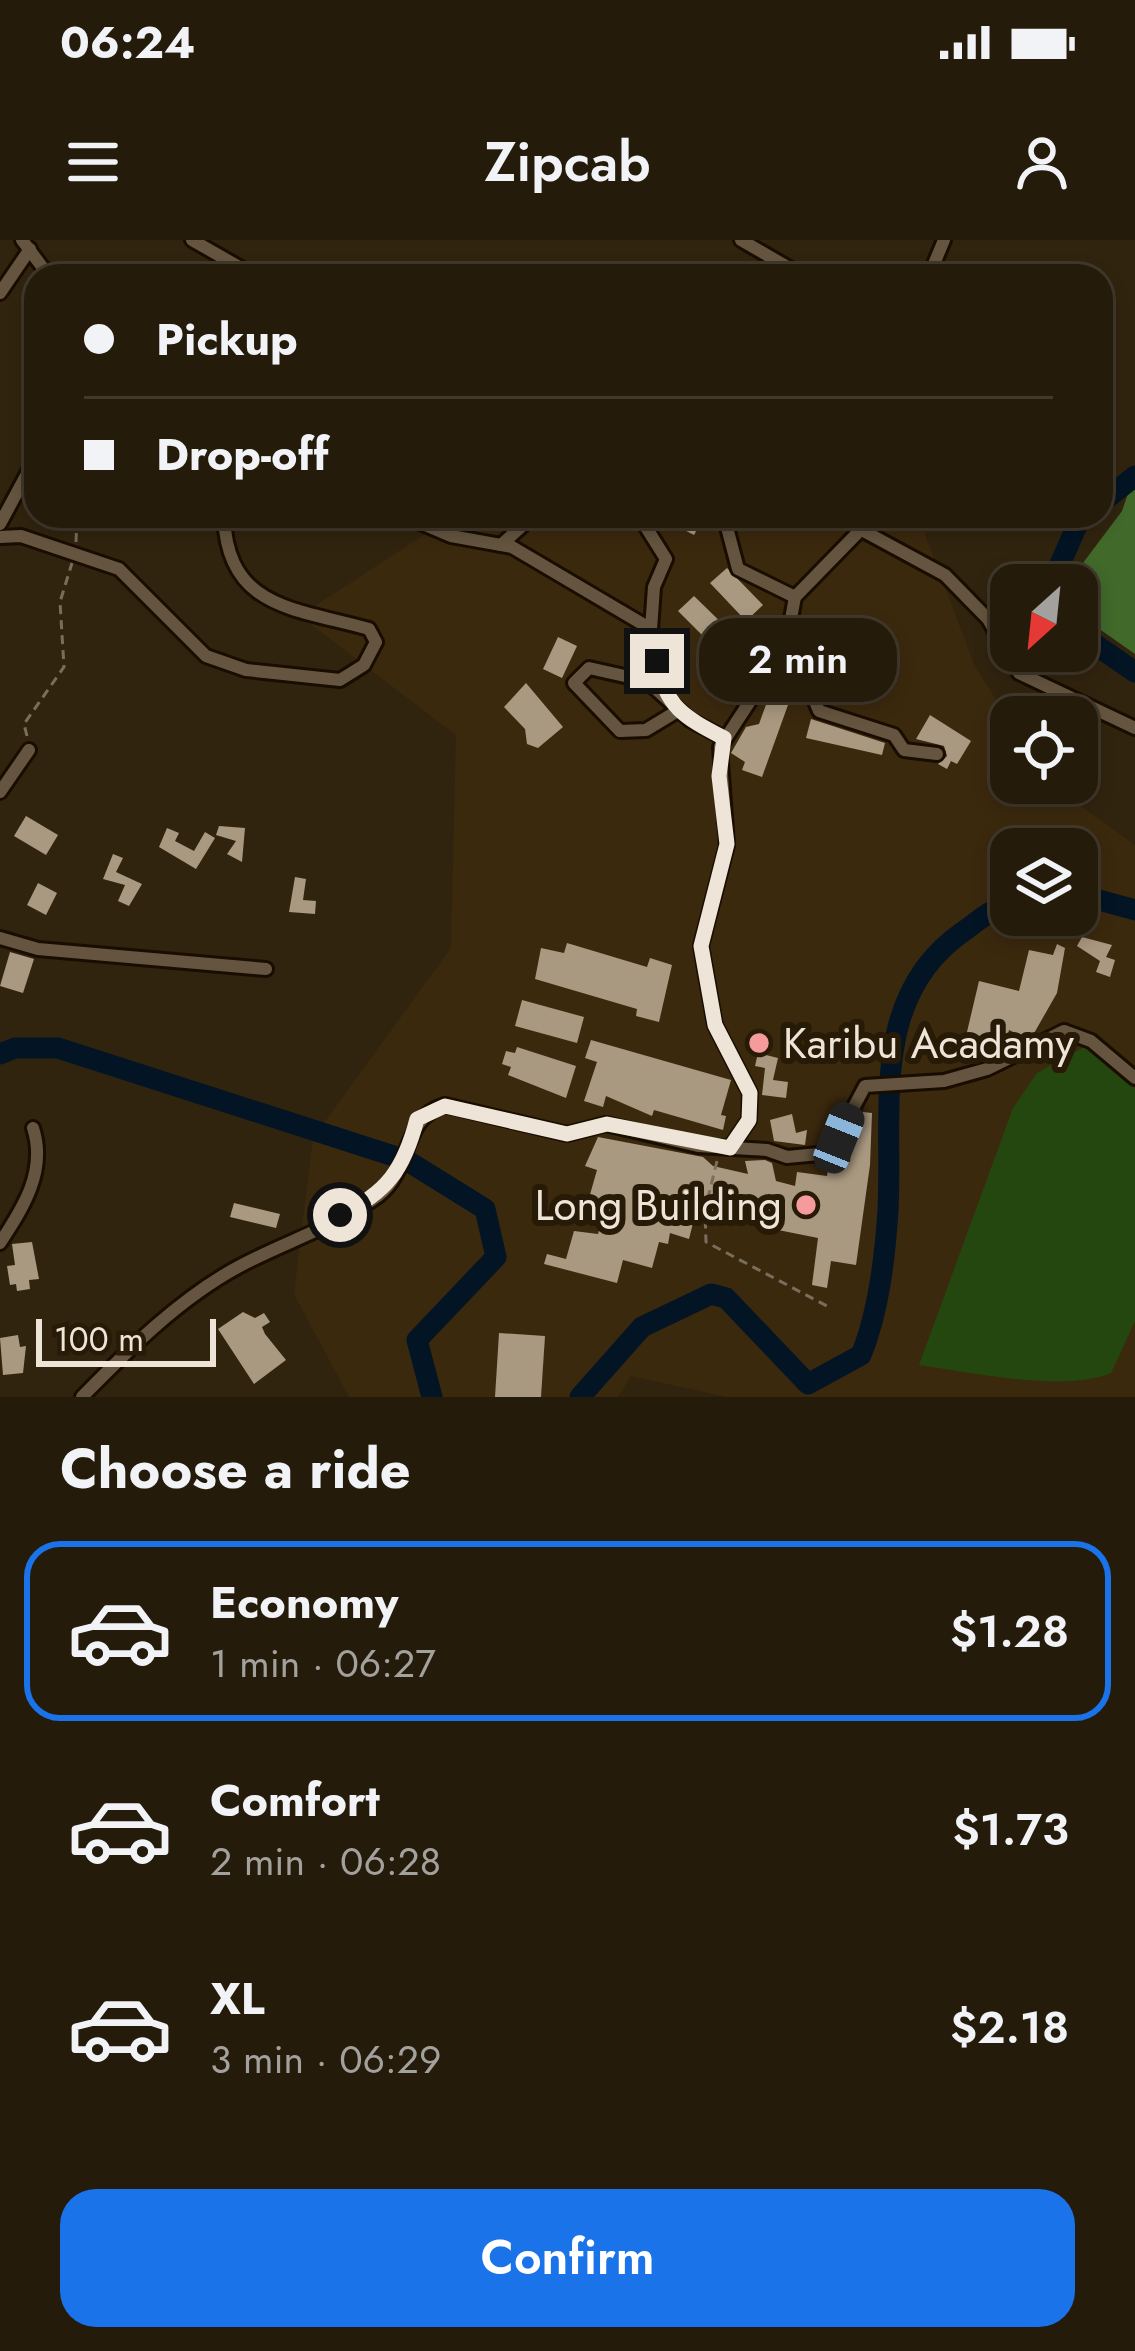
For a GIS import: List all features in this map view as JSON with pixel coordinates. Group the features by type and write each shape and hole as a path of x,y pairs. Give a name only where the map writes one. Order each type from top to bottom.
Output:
{"street":[{"path":"192,240 235,264"},
{"path":"741,240 782,264"},
{"path":"0,293 26,245"},
{"path":"0,524 24,479"},
{"path":"0,538 21,536 118,569 206,656 246,670 340,680 364,665 376,642 369,629 271,601 237,578 224,528"},
{"path":"432,528 501,545 573,580 651,629"},
{"path":"501,545 520,528"},
{"path":"647,528 666,559 654,587 651,629 662,693"},
{"path":"727,528 738,569 795,597"},
{"path":"725,1148 749,1120 750,1093 715,1025 701,946 727,844 719,776 724,738 786,646 795,597 860,529 945,575 988,619 1019,674 1135,728"},
{"path":"786,646 819,711 894,736 904,750 938,754"},
{"path":"680,710 646,730 620,731 574,683 589,668 631,675 724,738"},
{"path":"0,792 29,749"},
{"path":"0,938 38,949 266,969"},
{"path":"82,1397 171,1312 232,1270 378,1196 406,1160 417,1119 445,1106 567,1134 607,1124 787,1157 827,1150 839,1138 859,1091 873,1084 916,1084 986,1069 1064,1031 1091,1041 1135,1078"},
{"path":"0,1243 31,1189 38,1166 33,1129"}],"path":[{"path":"29,749 24,724 64,667 60,602 76,528"},
{"path":"725,1148 705,1210 706,1242 826,1306"}],"shaded area":[{"name":"Karibu Acadamy","path":"435,528 923,528 974,664 993,696 990,804 1078,804 1135,845 1135,1397 727,1397 631,1376 618,1397 349,1397 294,1294 313,1138 451,948 456,735 300,616"}],"green space":[{"path":"1135,473 1135,654 1098,628 1098,564 1082,564 1113,523"},
{"path":"1086,1046 1135,1088 1135,1321 1111,1373 1091,1379 1043,1381 919,1365 1013,1108 1037,1073"}],"building":[{"path":"727,568 763,605 746,621 710,583"},
{"path":"694,596 732,633 716,649 678,611"},
{"path":"558,637 577,646 562,678 543,669"},
{"path":"526,683 563,727 538,748 527,744 525,729 504,707"},
{"path":"768,699 788,705 762,777 742,770 745,762 731,753 746,727 759,724"},
{"path":"930,715 971,741 957,764 951,761 947,769 938,764 947,756 944,746 916,739"},
{"path":"811,719 885,743 882,755 806,738"},
{"path":"26,816 58,835 46,855 14,836"},
{"path":"219,826 245,828 242,862 227,854 236,841 216,835"},
{"path":"167,828 179,833 175,841 194,851 205,832 215,838 196,869 159,847"},
{"path":"113,854 123,858 116,872 142,884 129,906 118,901 125,885 103,879"},
{"path":"295,877 306,879 303,900 316,901 315,914 289,912"},
{"path":"38,883 57,893 46,915 27,905"},
{"path":"1082,937 1112,945 1106,957 1115,960 1110,977 1096,972 1100,961 1077,946"},
{"path":"567,943 647,967 650,958 672,965 659,1022 636,1016 637,1009 535,979 541,948 564,953"},
{"path":"1057,944 1065,948 1057,993 1033,1035 1026,1038 1009,1030 1006,1043 974,1036 974,1049 963,1049 979,981 1019,991 1029,950 1053,955"},
{"path":"10,952 34,959 23,993 0,986"},
{"path":"522,1000 584,1017 577,1043 515,1026"},
{"path":"591,1040 731,1080 721,1115 726,1116 723,1130 654,1110 652,1116 606,1096 603,1107 584,1101 597,1062 585,1058"},
{"path":"517,1047 576,1066 566,1098 508,1075 511,1067 502,1064 506,1051 515,1053"},
{"path":"758,1053 778,1058 773,1080 788,1082 786,1098 762,1095 765,1068 755,1066"},
{"path":"863,1112 872,1113 870,1165 856,1265 831,1261 827,1288 812,1285 818,1238 758,1226 765,1202 740,1196 735,1220 696,1211 689,1239 670,1233 668,1244 659,1242 652,1268 623,1260 617,1283 544,1264 547,1254 566,1259 574,1231 598,1234 607,1203 589,1198 597,1170 585,1166 598,1137 703,1157 713,1166 748,1174 745,1161 765,1160 772,1163 776,1181 795,1186 797,1172 827,1176 830,1159 850,1162 853,1131"},
{"path":"792,1114 796,1133 807,1130 805,1145 774,1141 770,1120"},
{"path":"234,1203 280,1214 276,1228 230,1217"},
{"path":"32,1242 39,1279 29,1280 30,1289 17,1291 16,1284 10,1285 7,1266 15,1265 12,1244"},
{"path":"243,1312 255,1318 264,1313 270,1322 262,1327 265,1334 286,1360 254,1384 218,1329"},
{"path":"499,1333 545,1336 541,1397 495,1397"},
{"path":"18,1335 20,1347 26,1346 23,1373 3,1375 0,1338"}],"waterway":[{"path":"1113,493 1135,476"},
{"path":"1060,564 1076,528"},
{"path":"1098,646 1135,672"},
{"path":"1098,900 1135,910"},
{"path":"580,1397 642,1327 711,1294 726,1298 808,1384 861,1355 877,1302 885,1247 889,1095 900,1021 913,988 934,958 990,913"},
{"path":"0,1054 15,1048 58,1048 406,1160 485,1209 496,1257 417,1340 432,1397"}],"place":[{"name":"Karibu Acadamy","path":"759,1043"},
{"name":"Long Building","path":"806,1205"}],"route":[{"path":"340,1215 387,1187 406,1160 417,1119 445,1106 567,1134 607,1124 698,1146 730,1148 749,1120 747,1079 715,1025 702,973 702,931 727,844 719,776 724,738 690,720 662,693 657,661"}]}
